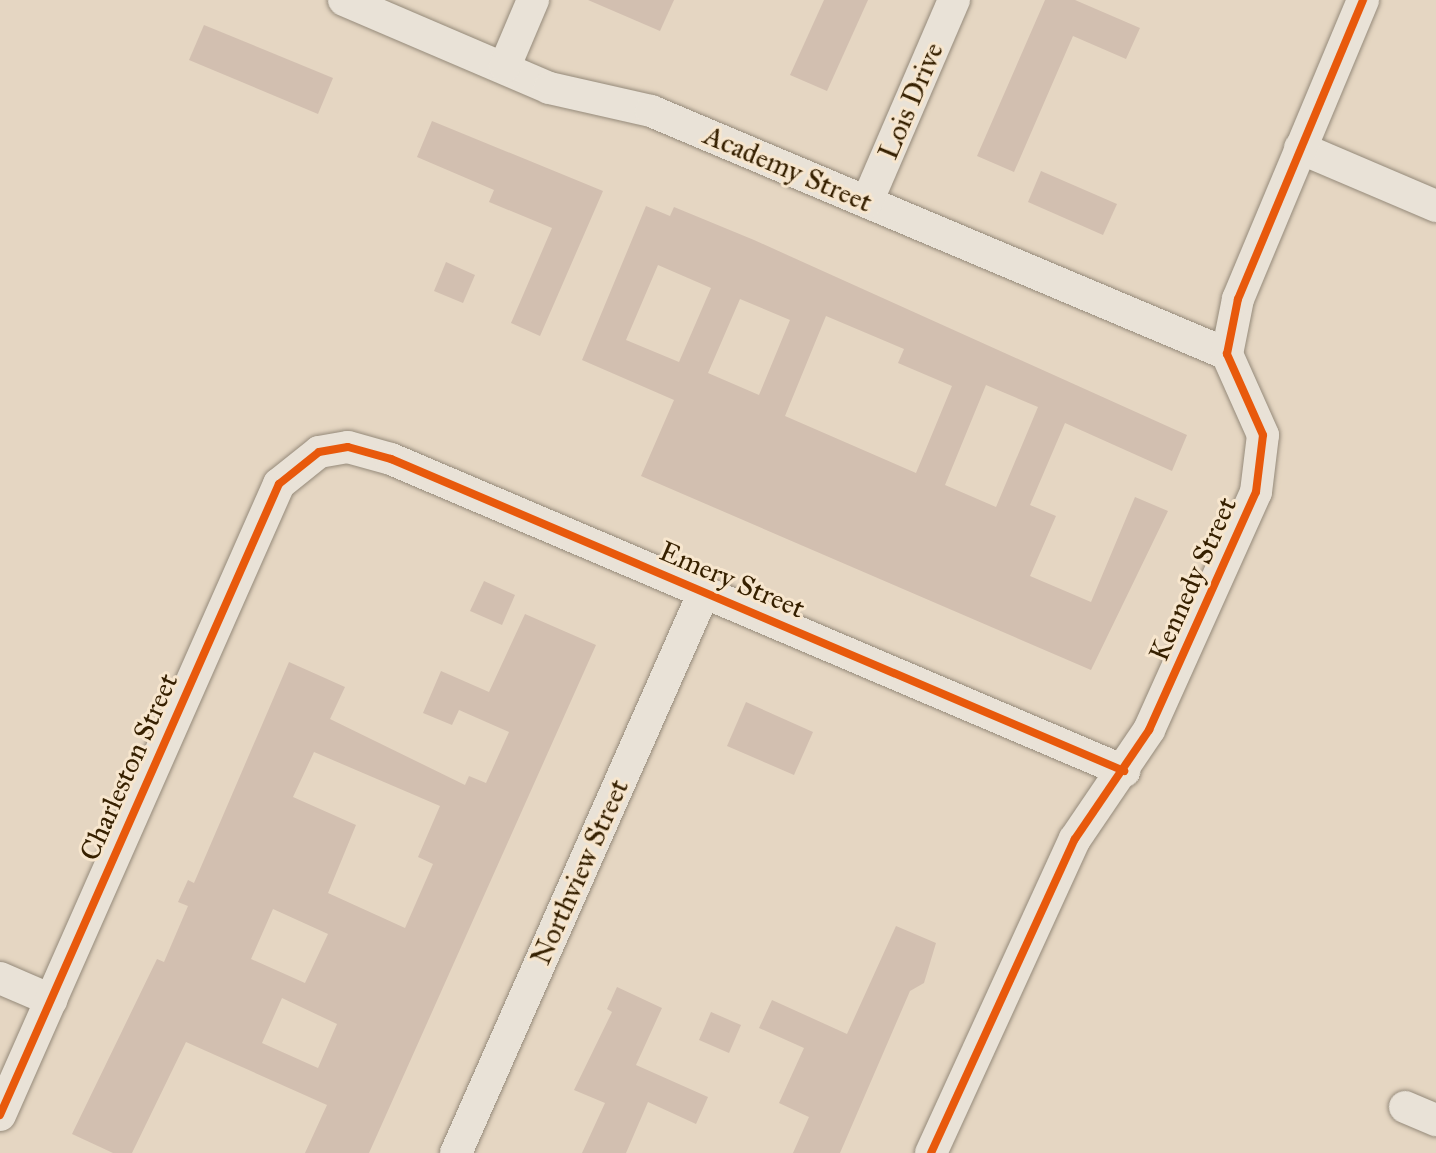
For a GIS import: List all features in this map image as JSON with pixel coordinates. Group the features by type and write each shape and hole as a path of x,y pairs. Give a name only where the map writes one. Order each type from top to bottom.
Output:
{"street":[{"name":"Academy Street","path":"344,0 505,66 549,88 651,111 1227,354"},
{"path":"505,66 533,0"},
{"name":"Lois Drive","path":"867,202 954,0"},
{"path":"1227,354 1238,299 1363,0"},
{"path":"1300,148 1436,206"},
{"name":"Kennedy Street","path":"931,1153 1075,839 1124,771 1173,677 1261,474 1263,435 1227,354"},
{"name":"Emery Street","path":"319,452 348,447 380,455 1124,771"},
{"name":"Charleston Street","path":"0,1115 279,484 319,452"},
{"name":"Northview Street","path":"456,1153 704,592"},
{"path":"0,978 51,1000"},
{"path":"1405,1107 1436,1120"}],"building":[{"path":"588,0 674,0 660,31"},
{"path":"824,0 868,0 827,91 790,75"},
{"path":"1045,0 1075,0 1140,28 1126,59 1073,36 1014,172 977,156"},
{"path":"204,25 333,78 318,114 189,60"},
{"path":"432,121 603,191 540,336 511,323 552,228 489,202 494,190 417,157"},
{"path":"1041,171 1117,204 1103,235 1028,202"},
{"path":"646,206 670,216 674,207 1187,435 1172,471 1065,423 1030,505 1056,516 1030,576 1091,602 1135,497 1168,511 1091,670 641,476 674,400 582,360","holes":["658,265 711,288 679,362 626,340","740,299 790,320 759,395 708,373","826,316 904,349 898,363 952,386 916,473 785,416","986,385 1038,407 996,507 945,485"]},
{"path":"446,262 475,275 463,303 434,291"},
{"path":"484,581 515,595 502,625 470,611"},
{"path":"525,614 596,645 369,1153 305,1153 327,1105 186,1042 132,1153 113,1153 72,1134 157,959 164,962 188,906 178,902 188,880 194,883 289,662 345,687 330,719 465,785 469,776 486,783 509,732 459,710 452,725 423,713 441,671 489,692","holes":["314,752 440,806 418,857 433,864 405,928 328,893 356,825 293,797","273,909 328,934 305,983 251,959","282,998 337,1024 318,1068 262,1043"]},
{"path":"746,702 813,732 794,775 727,746"},
{"path":"896,926 936,943 924,983 910,991 840,1153 793,1153 809,1117 779,1103 804,1048 759,1028 772,1000 847,1034"},
{"path":"617,987 662,1008 636,1065 708,1097 696,1124 648,1102 626,1153 582,1153 605,1103 574,1090 612,1012 607,1009"},
{"path":"711,1012 741,1025 729,1053 699,1040"}],"cycle path":[{"path":"931,1153 1075,839 1149,730 1256,492 1263,435 1227,354 1238,299 1363,0"},
{"path":"0,1115 279,484 319,452 348,447 391,459 1124,771"}]}
